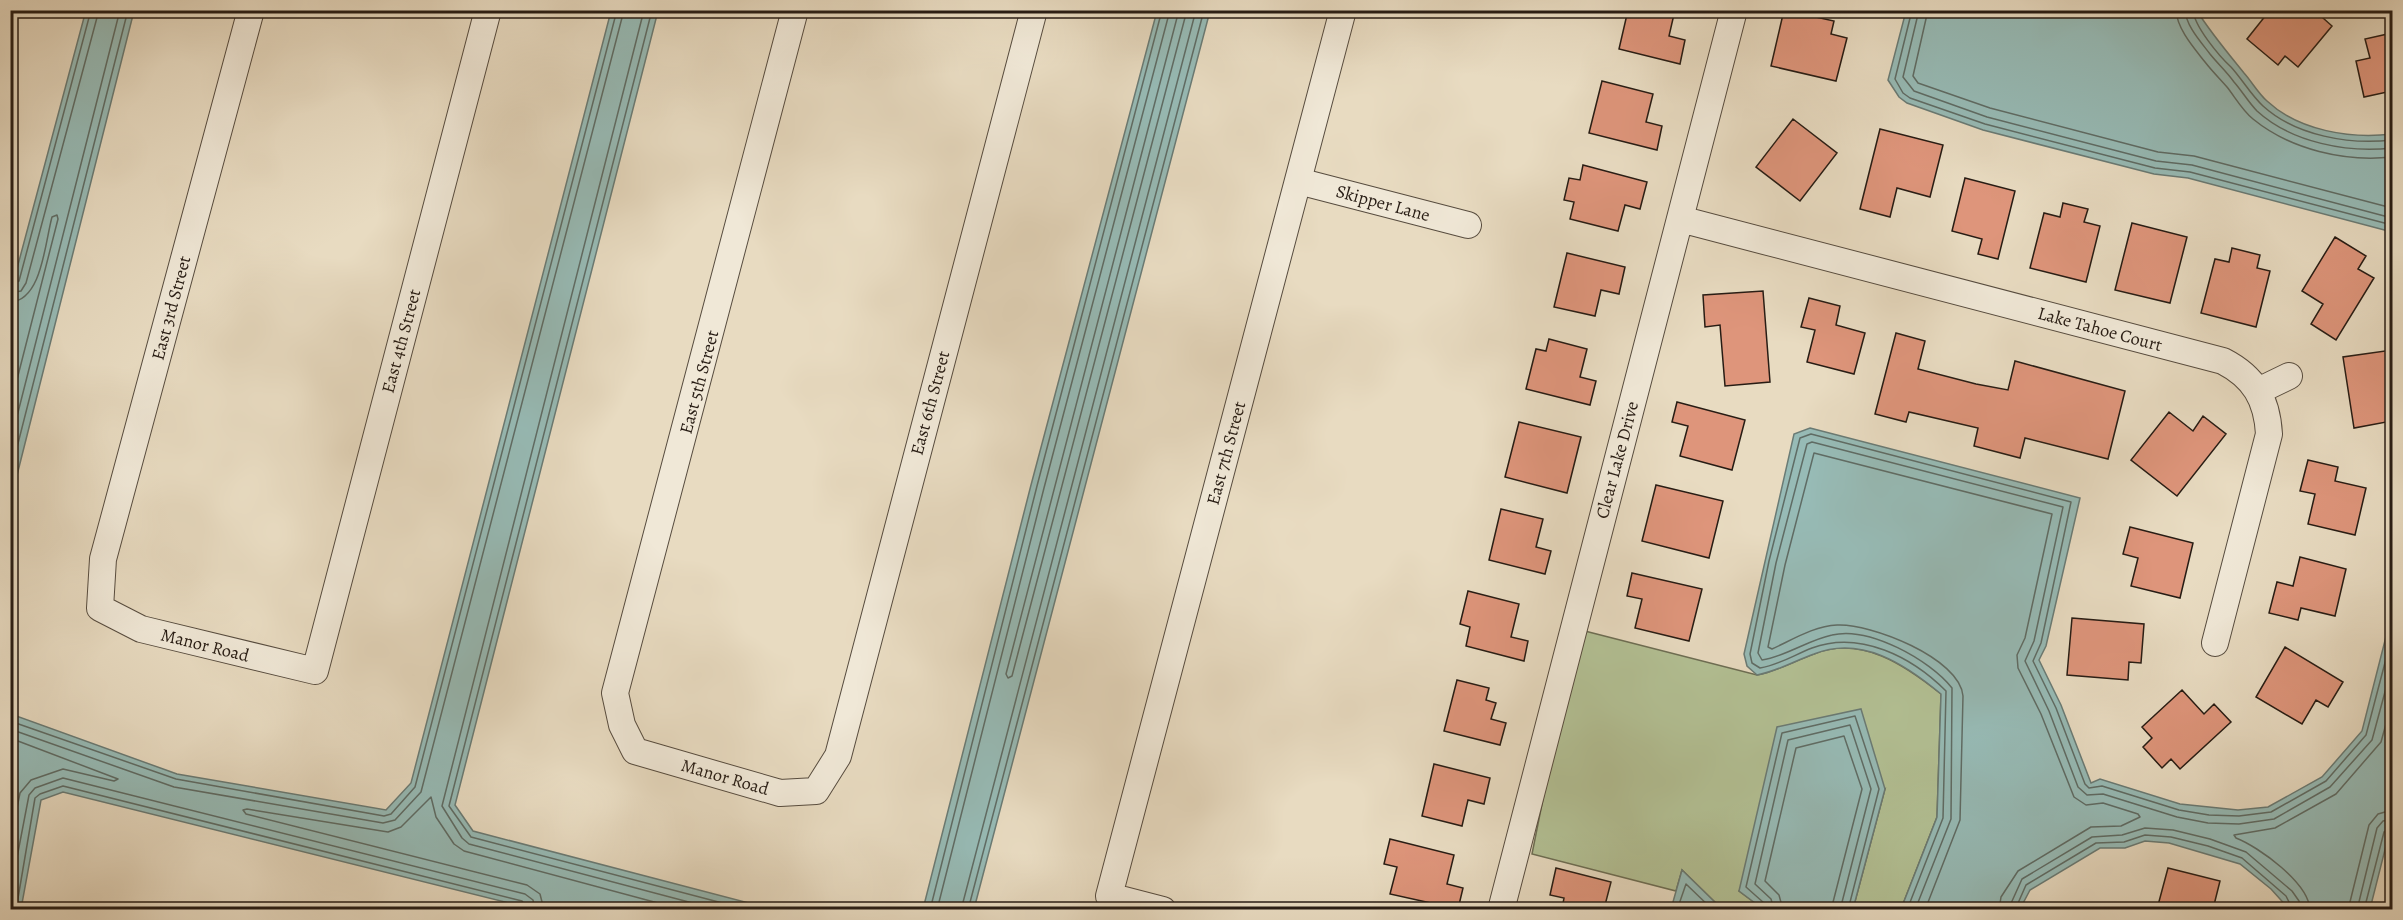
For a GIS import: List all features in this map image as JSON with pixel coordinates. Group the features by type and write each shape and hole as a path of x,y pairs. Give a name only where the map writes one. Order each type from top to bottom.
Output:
{"street":[{"name":"East 3rd Street","path":"100,608 103,559 251,10"},
{"name":"East 4th Street","path":"315,671 488,10"},
{"name":"East 5th Street","path":"635,751 622,725 615,693 795,10"},
{"name":"East 6th Street","path":"816,791 838,756 1034,10"},
{"name":"East 7th Street","path":"1163,909 1109,896 1343,10"},
{"name":"Clear Lake Drive","path":"1501,909 1734,10"},
{"name":"Skipper Lane","path":"1298,181 1468,225"},
{"name":"Lake Tahoe Court","path":"1680,219 2223,361 2239,370 2258,391 2268,416 2268,434 2215,643"},
{"path":"2258,391 2289,376"},
{"name":"Manor Road","path":"100,608 141,629 315,671"},
{"name":"Manor Road","path":"635,751 780,793 816,791"}],"green space":[{"path":"1577,629 1757,675 1831,649 1849,648 1882,656 1913,673 1941,694 1937,817 1901,909 1853,909 1885,789 1739,891 1763,909 1722,909 1682,870 1676,891 1532,854"}],"water":[{"path":"86,10 134,11 11,499 11,291"},
{"path":"611,11 658,11 455,805 473,831 772,909 533,909 63,792 41,800 21,909 11,909 11,714 177,774 386,810 411,783"},
{"path":"1157,11 1210,11 974,909 923,909 1031,485"},
{"path":"1906,11 2197,11 2261,95 2294,120 2343,134 2392,134 2392,232 2188,178 2154,174 1983,130 1907,103 1899,97 1888,80"},
{"path":"1810,428 2080,498 2046,646 2039,660 2061,705 2091,783 2100,779 2180,804 2238,810 2268,807 2322,777 2362,731 2392,613 2392,822 2370,909 2289,909 2271,889 2240,864 2169,843 2145,841 2125,848 2100,848 2030,890 2020,909 1901,909 1937,817 1941,694 1913,672 1865,650 1831,649 1757,675 1747,666 1744,654 1794,434"},
{"path":"1861,709 1885,789 1853,909 1763,909 1739,891 1777,727"},
{"path":"1682,870 1722,909 1671,909"}],"building":[{"path":"1628,10 1675,10 1669,36 1685,40 1680,64 1619,49"},
{"path":"1784,10 1834,21 1831,34 1847,38 1836,81 1771,66"},
{"path":"2270,10 2314,10 2332,26 2298,67 2285,56 2278,65 2247,39"},
{"path":"2392,33 2392,91 2364,97 2356,61 2370,58 2365,39"},
{"path":"1602,81 1653,94 1646,122 1662,126 1657,150 1589,133"},
{"path":"1793,119 1837,153 1800,201 1756,167"},
{"path":"1880,129 1943,145 1930,197 1897,188 1890,217 1860,209"},
{"path":"1583,165 1647,182 1640,209 1625,205 1618,231 1570,219 1574,202 1564,200 1569,178 1580,180"},
{"path":"1965,178 2015,191 1998,259 1978,254 1982,239 1952,231"},
{"path":"2063,203 2088,209 2084,222 2100,226 2086,282 2030,268 2044,213 2060,217"},
{"path":"2132,223 2187,237 2170,303 2115,290"},
{"path":"2335,237 2366,256 2358,269 2374,278 2336,340 2311,324 2323,304 2302,291"},
{"path":"2232,248 2260,255 2257,268 2270,271 2256,327 2201,313 2215,259 2229,262"},
{"path":"1567,253 1625,267 1619,294 1601,290 1595,316 1554,307"},
{"path":"1763,291 1770,382 1725,386 1720,325 1705,327 1703,295"},
{"path":"1809,298 1840,306 1836,325 1865,333 1854,374 1807,362 1815,330 1801,327"},
{"path":"1896,333 1925,341 1918,369 1976,384 2008,390 2015,361 2125,391 2108,459 2025,438 2020,458 1974,446 1978,428 1909,412 1906,422 1875,414"},
{"path":"1549,339 1587,349 1580,377 1596,381 1590,405 1526,389 1536,349 1546,351"},
{"path":"2392,350 2392,421 2354,428 2343,357"},
{"path":"1677,402 1745,420 1732,470 1680,456 1688,426 1672,422"},
{"path":"2169,412 2193,431 2203,416 2226,434 2177,496 2131,460"},
{"path":"1519,422 1581,437 1567,493 1505,477"},
{"path":"2308,460 2338,467 2335,481 2366,488 2355,535 2308,524 2315,494 2300,491"},
{"path":"1656,485 1723,501 1709,558 1642,541"},
{"path":"1501,509 1543,519 1536,547 1551,551 1545,574 1489,560"},
{"path":"2130,527 2193,543 2180,598 2131,586 2138,558 2123,554"},
{"path":"2300,557 2346,569 2335,616 2301,608 2298,620 2269,613 2277,582 2293,586"},
{"path":"1632,573 1702,589 1689,641 1635,628 1642,599 1627,596"},
{"path":"1468,591 1519,604 1511,637 1528,641 1524,661 1466,646 1470,627 1460,624"},
{"path":"2072,618 2144,624 2141,663 2129,662 2128,680 2067,675"},
{"path":"2285,647 2343,682 2328,707 2316,700 2302,724 2256,697"},
{"path":"1457,680 1489,688 1486,700 1496,703 1491,719 1506,723 1500,745 1444,731"},
{"path":"2182,690 2204,714 2214,704 2231,722 2180,769 2171,759 2162,768 2143,747 2152,738 2142,727"},
{"path":"1434,764 1490,778 1484,804 1468,800 1462,826 1422,816"},
{"path":"1390,839 1454,855 1447,884 1463,888 1458,909 1390,894 1397,867 1384,864"},
{"path":"1556,868 1611,882 1604,909 1562,909 1564,898 1550,895"},
{"path":"2168,868 2220,881 2213,909 2157,909"}]}
